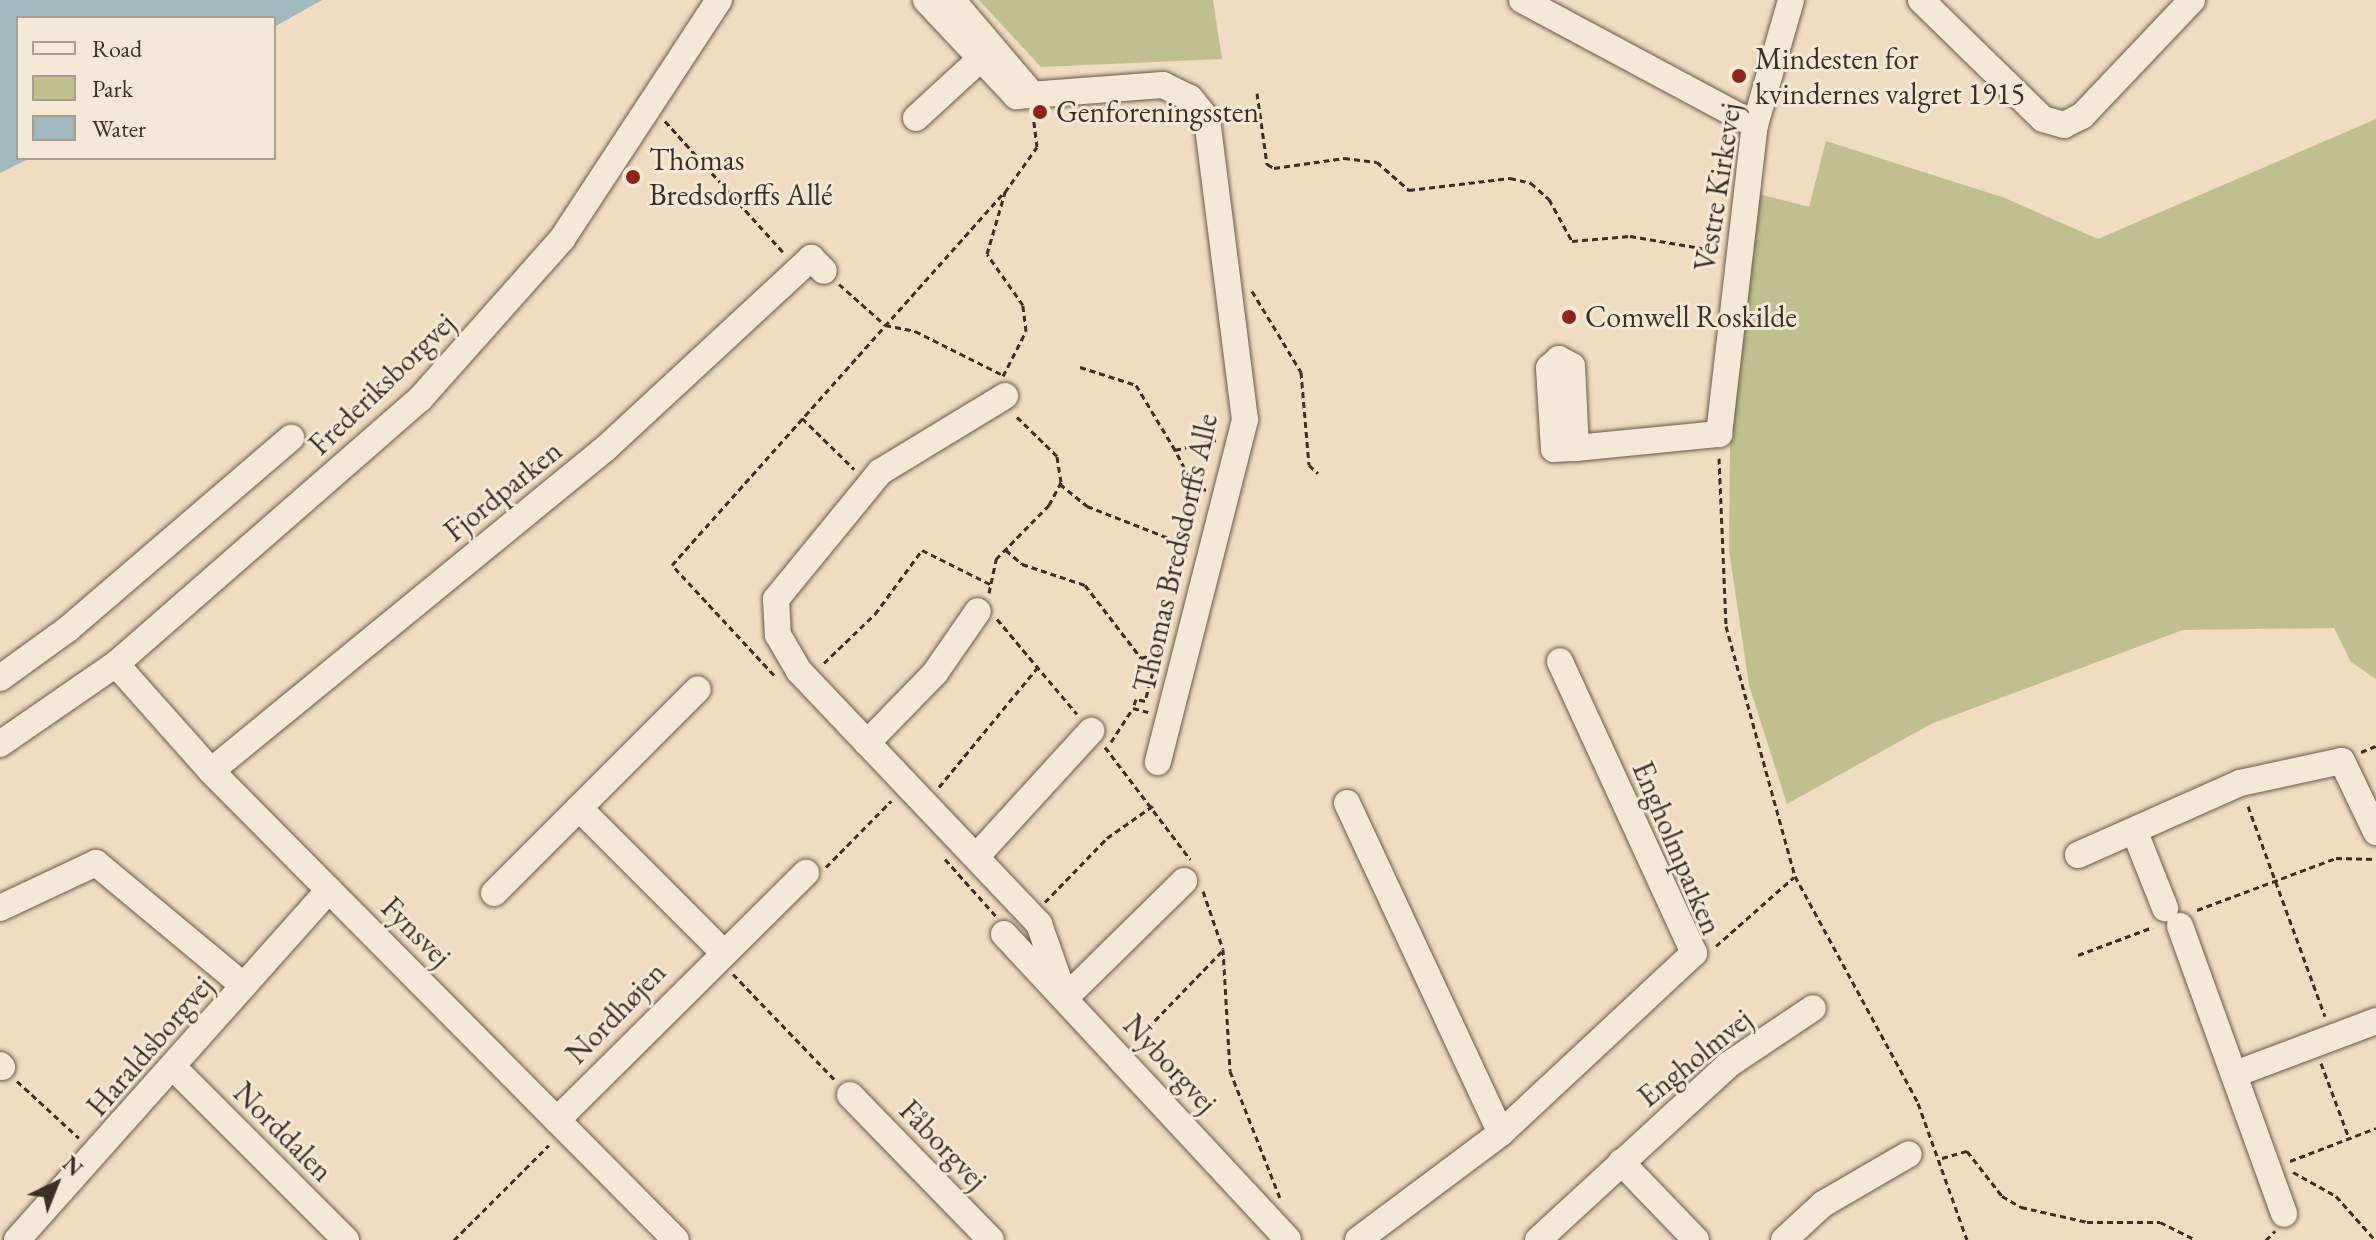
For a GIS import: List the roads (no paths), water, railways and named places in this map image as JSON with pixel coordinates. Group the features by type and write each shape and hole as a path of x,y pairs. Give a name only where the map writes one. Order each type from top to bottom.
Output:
{"street":[{"name":"Frederiksborgvej","path":"3,734 116,664 467,350 562,239 719,0"},
{"path":"926,0 986,53"},
{"path":"952,0 986,53"},
{"path":"1522,0 1755,125"},
{"name":"Vestre Kirkevej","path":"1576,448 1719,434 1755,125 1791,0"},
{"path":"1921,0 2043,119 2064,125 2082,116 2192,0"},
{"path":"916,118 986,53"},
{"name":"Thomas Bredsdorffs Alle","path":"986,53 1008,90 1030,100 1132,82 1190,98 1207,119 1235,297 1245,420 1223,446 1158,762"},
{"name":"Fjordparken","path":"211,771 606,448 812,270"},
{"path":"1235,297 1263,420"},
{"path":"1004,385 869,484 776,599 778,635 807,679 867,743 913,808 976,857 1032,916 1065,998 1192,875"},
{"name":"Frederiksborgvej","path":"0,678 68,629 291,438"},
{"path":"867,743 935,673 986,606"},
{"name":"Engholmparken","path":"1358,1240 1501,1133 1694,953 1560,661"},
{"name":"Fynsvej","path":"116,664 211,771 676,1240"},
{"path":"494,893 698,689"},
{"path":"976,857 1098,739"},
{"path":"2078,855 2136,835 2240,783 2342,761 2376,832"},
{"path":"1347,803 1501,1133"},
{"path":"579,808 722,951"},
{"path":"2136,835 2173,918 2235,1074 2284,1214"},
{"path":"0,908 96,863 244,986"},
{"name":"Nordhøjen","path":"561,1124 722,951 806,873"},
{"name":"Haraldsborgvej","path":"17,1240 98,1156 329,890"},
{"name":"Nyborgvej","path":"1004,934 1288,1240"},
{"name":"Engholmvej","path":"1538,1240 1728,1065 1813,1008"},
{"path":"2235,1074 2376,1021"},
{"name":"Norddalen","path":"175,1069 346,1240"},
{"name":"Fåborgvej","path":"850,1095 991,1240"},
{"path":"1784,1240 1823,1204 1909,1154"},
{"path":"1621,1162 1696,1240"}],"water":[{"path":"0,0 322,0 276,26 276,16 16,16 16,160 26,160 0,173"}],"place":[{"name":"Mindesten for kvindernes valgret 1915","path":"1739,76"},
{"name":"Genforeningssten","path":"1040,112"},
{"name":"Thomas Bredsdorffs Allé","path":"633,177"},
{"name":"Comwell Roskilde","path":"1569,317"}]}
